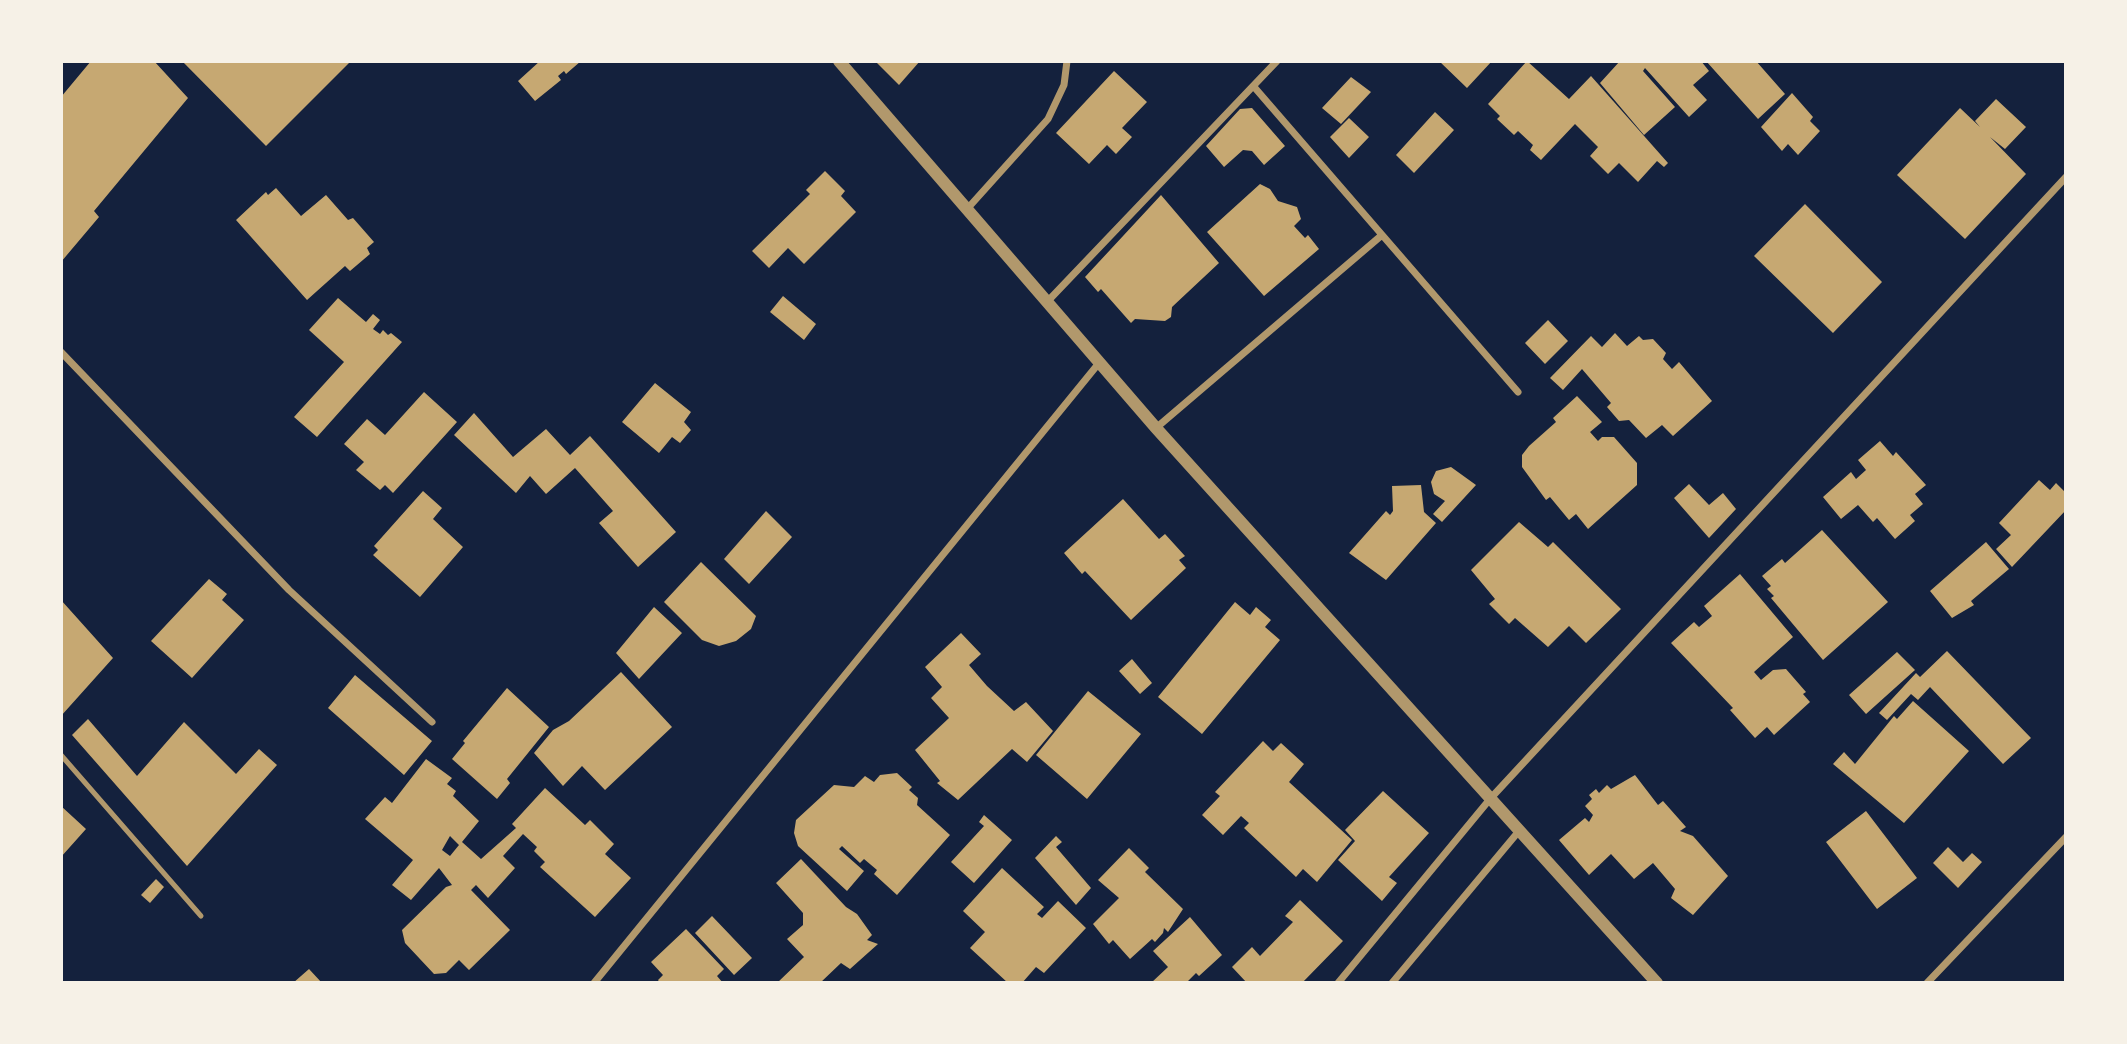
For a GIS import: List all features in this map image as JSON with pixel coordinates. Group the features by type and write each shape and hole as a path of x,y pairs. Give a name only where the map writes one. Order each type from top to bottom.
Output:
{"street":[{"path":"839,61 1156,428 1657,983"},
{"path":"968,208 1048,119 1064,85 1067,61"},
{"path":"1047,302 1255,88 1277,61"},
{"path":"1255,88 1518,392"},
{"path":"1338,983 1490,799 2066,177"},
{"path":"1156,428 1382,235"},
{"path":"61,352 289,590 432,722"},
{"path":"594,983 1100,363"},
{"path":"1392,983 1519,831"},
{"path":"1927,983 2066,837"}],"lane":[{"path":"61,755 201,916"}],"building":[{"path":"91,61 154,61 188,98 94,211 99,217 61,262 61,97"},
{"path":"182,61 351,61 266,146"},
{"path":"540,61 581,61 566,74 564,71 558,76 561,80 535,101 518,81"},
{"path":"875,61 920,61 899,85"},
{"path":"1439,61 1492,61 1467,88"},
{"path":"1527,61 1569,99 1591,76 1668,163 1664,167 1657,161 1638,182 1619,163 1608,174 1590,156 1598,147 1575,124 1541,160 1530,150 1533,145 1518,131 1514,135 1497,119 1500,116 1488,104"},
{"path":"1620,61 1701,61 1709,71 1693,85 1707,100 1689,117 1645,68 1643,71 1675,107 1644,135 1600,83"},
{"path":"1706,61 1756,61 1785,94 1758,119"},
{"path":"1114,71 1147,102 1122,128 1132,137 1116,154 1107,145 1089,164 1056,133"},
{"path":"1351,77 1371,92 1341,124 1322,108"},
{"path":"1792,93 1813,117 1810,121 1820,131 1798,155 1788,144 1782,151 1761,127"},
{"path":"1996,99 2026,127 2005,149 1990,137 2026,174 1965,239 1897,175 1960,108 1980,127 1975,121"},
{"path":"1252,108 1285,146 1264,165 1252,151 1243,150 1224,167 1206,146 1240,109"},
{"path":"1435,112 1454,130 1414,173 1396,155"},
{"path":"1349,118 1369,137 1349,158 1330,137"},
{"path":"825,171 845,191 841,196 856,212 804,264 788,248 769,268 752,251 810,194 806,190"},
{"path":"1260,184 1270,189 1278,201 1297,207 1301,219 1294,226 1305,238 1308,235 1319,249 1264,296 1207,232"},
{"path":"276,188 301,216 326,195 348,220 353,218 374,242 367,248 370,254 350,271 345,266 307,300 236,220 266,192 268,195"},
{"path":"1161,195 1219,263 1172,307 1171,317 1165,321 1135,319 1131,323 1101,289 1098,292 1085,277"},
{"path":"1805,204 1882,282 1833,333 1754,256"},
{"path":"783,296 816,324 804,340 770,312"},
{"path":"338,298 366,322 373,314 380,320 373,329 380,334 383,330 388,335 391,333 402,342 317,437 294,417 344,362 309,330"},
{"path":"1548,320 1568,341 1545,364 1525,343"},
{"path":"1615,333 1627,346 1639,336 1643,340 1653,339 1666,353 1663,359 1672,369 1679,362 1712,401 1673,436 1662,425 1646,438 1629,420 1619,421 1607,407 1611,403 1582,369 1563,390 1550,378 1591,336 1602,347"},
{"path":"655,383 691,412 684,422 691,430 680,443 672,437 659,453 622,422"},
{"path":"424,392 457,422 393,493 385,485 380,490 356,470 364,462 344,444 367,419 385,435"},
{"path":"1577,396 1602,422 1590,432 1598,441 1602,437 1614,437 1637,463 1637,485 1588,529 1576,514 1569,520 1550,497 1546,500 1522,467 1522,455 1556,422 1553,418"},
{"path":"474,413 513,457 546,429 570,455 590,436 676,532 638,567 599,523 613,511 575,468 546,494 530,476 516,493 454,435"},
{"path":"1880,441 1893,456 1896,452 1926,485 1915,494 1923,504 1910,515 1915,521 1895,539 1877,518 1873,522 1858,505 1841,519 1823,497 1851,472 1856,479 1866,470 1858,460"},
{"path":"1451,467 1476,485 1442,522 1433,514 1445,501 1434,494 1431,482 1436,471"},
{"path":"2039,480 2050,490 2056,483 2066,493 2066,510 2012,567 1996,549 2011,535 1999,523"},
{"path":"1689,484 1709,505 1723,493 1736,509 1709,538 1674,498"},
{"path":"1421,485 1424,512 1436,523 1386,580 1349,553 1386,511 1390,515 1393,511 1392,486"},
{"path":"423,491 442,508 433,519 463,547 420,597 373,555 378,550 374,546"},
{"path":"1123,499 1159,539 1165,534 1185,556 1179,560 1186,568 1131,620 1085,571 1082,574 1064,553"},
{"path":"766,511 792,537 749,584 724,559"},
{"path":"1519,522 1548,547 1553,542 1621,609 1586,643 1569,626 1548,647 1515,618 1509,624 1489,604 1495,599 1471,570"},
{"path":"1822,530 1888,602 1823,660 1771,598 1774,596 1767,589 1771,586 1762,576 1782,559 1785,563"},
{"path":"1986,542 2009,569 1971,601 1974,605 1952,618 1930,591"},
{"path":"701,562 756,616 751,629 736,641 719,646 702,640 664,602"},
{"path":"1740,574 1793,637 1754,672 1761,680 1773,670 1786,669 1806,692 1803,694 1810,702 1774,735 1767,727 1755,738 1730,710 1733,708 1671,643 1694,622 1699,627 1712,616 1704,606"},
{"path":"209,579 227,594 222,600 244,620 192,678 151,641"},
{"path":"61,600 113,658 61,716"},
{"path":"1235,602 1250,615 1256,607 1271,620 1265,627 1280,640 1202,734 1158,697"},
{"path":"654,607 682,633 639,679 616,653"},
{"path":"961,633 981,654 969,665 987,686 1014,711 1026,702 1053,731 1027,762 1012,749 958,800 937,783 940,781 915,750 949,718 931,698 942,687 925,667"},
{"path":"1947,651 2031,738 2003,764 1930,687 1918,700 1911,694 1887,720 1879,713 1916,673 1920,677"},
{"path":"1897,652 1915,670 1866,714 1849,695"},
{"path":"1132,659 1152,683 1140,694 1119,671"},
{"path":"621,672 672,727 605,790 582,766 563,786 534,753 553,730 569,721"},
{"path":"355,675 432,741 404,775 328,708"},
{"path":"507,688 549,727 507,779 510,783 497,799 452,759 465,743 463,741"},
{"path":"1088,691 1141,734 1087,799 1036,755"},
{"path":"1913,701 1969,751 1904,823 1833,764 1844,752 1855,764 1894,716 1897,719"},
{"path":"88,719 137,776 184,722 236,774 259,749 277,765 187,866 72,735"},
{"path":"1263,741 1273,751 1281,743 1304,764 1289,782 1352,840 1317,882 1303,869 1296,877 1244,828 1249,823 1241,816 1223,835 1202,815 1220,796 1215,792"},
{"path":"426,759 452,778 447,784 456,791 453,796 479,821 462,842 481,859 516,828 512,824 545,788 585,825 590,820 614,844 605,854 631,878 595,917 540,867 545,862 534,851 537,847 523,834 503,856 515,868 488,898 476,885 471,890 510,930 469,970 459,960 446,973 434,974 405,943 402,930 446,887 452,885 439,868 411,900 392,885 413,860 365,819 385,797 392,803","holes":["450,836 459,845 450,856 442,850"]},
{"path":"897,773 912,787 909,790 918,798 917,805 950,835 897,895 874,874 877,870 864,859 860,863 842,846 839,849 864,871 847,891 798,846 794,833 796,820 834,785 854,787 865,776 874,782 880,775"},
{"path":"1635,775 1658,805 1663,801 1686,827 1680,831 1693,836 1728,876 1693,915 1671,898 1675,889 1653,863 1634,879 1611,854 1589,875 1559,840 1585,818 1589,822 1593,815 1585,806 1592,799 1589,795 1596,789 1599,793 1607,785 1611,789"},
{"path":"1383,791 1429,833 1389,877 1397,883 1382,901 1338,860 1355,841 1345,830"},
{"path":"61,806 86,829 61,857"},
{"path":"1866,811 1917,878 1877,909 1826,842"},
{"path":"984,815 1012,840 974,883 951,862 984,826 979,822"},
{"path":"1056,836 1062,842 1056,847 1091,888 1076,905 1035,858"},
{"path":"1948,847 1963,862 1972,853 1982,862 1958,888 1933,863"},
{"path":"1129,848 1149,868 1145,872 1183,909 1168,932 1164,928 1155,942 1152,939 1130,959 1113,940 1109,944 1093,924 1119,898 1098,880"},
{"path":"801,859 846,907 857,914 872,935 867,940 878,944 850,969 841,963 820,983 777,983 804,957 787,939 803,925 803,913 776,883"},
{"path":"1002,868 1044,907 1037,914 1042,918 1058,901 1086,928 1044,973 1036,967 1022,983 1008,983 970,948 985,932 963,911"},
{"path":"156,879 164,887 150,903 141,895"},
{"path":"1300,900 1343,941 1302,983 1247,983 1232,967 1252,947 1260,956 1293,922 1285,916"},
{"path":"712,916 752,958 734,975 695,933"},
{"path":"1190,917 1222,955 1199,976 1196,973 1186,983 1151,983 1168,967 1153,951"},
{"path":"686,929 724,969 717,976 723,983 660,983 658,980 663,975 651,962"},
{"path":"309,969 322,983 293,983"}]}
